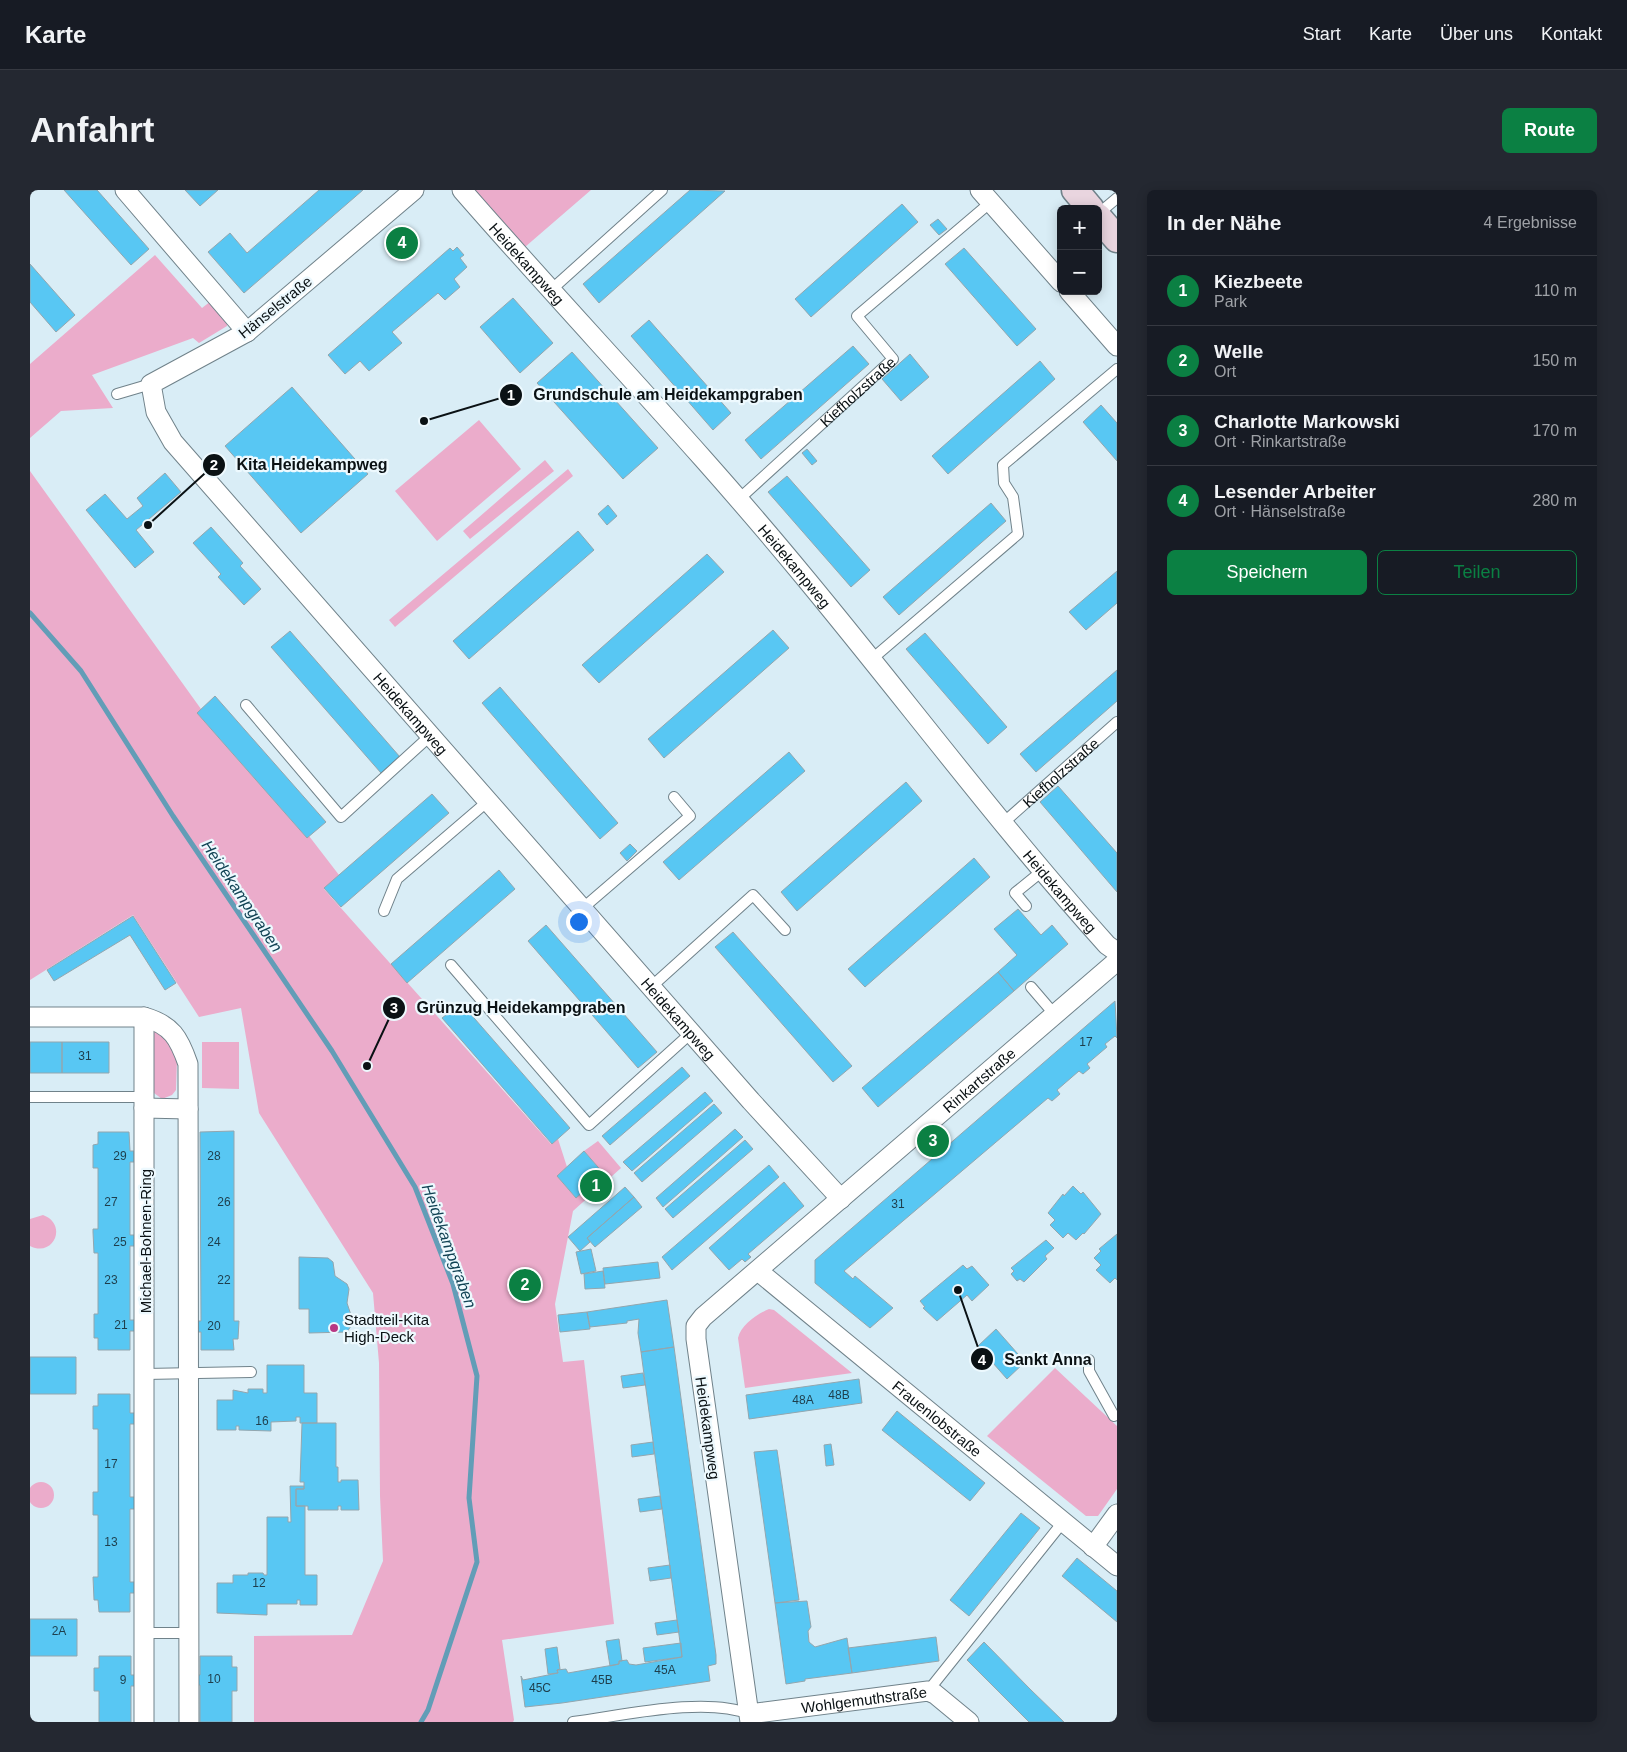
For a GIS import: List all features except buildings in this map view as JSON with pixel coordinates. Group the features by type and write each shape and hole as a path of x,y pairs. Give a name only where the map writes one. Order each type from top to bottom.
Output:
{"street":[{"name":"Hänselstraße","path":"151,384 247,332 414,190"},
{"name":"Heidekampweg","path":"462,190 739,499 872,659 1041,872 1107,945 1117,952"},
{"path":"1075,190 1088,205"},
{"path":"134,193 247,332"},
{"name":"Kiefholzstraße","path":"986,196 1057,277"},
{"path":"1102,221 1117,239"},
{"path":"1072,295 1117,346"},
{"name":"Heidekampweg","path":"151,384 156,412 173,442 781,1136 841,1199 703,1317 696,1326 696,1338 749,1718"},
{"name":"Rinkartstraße","path":"841,1199 1117,961"},
{"path":"30,1017 144,1017 161,1022 180,1040 188,1064 189,1722"},
{"name":"Michael-Bohnen-Ring","path":"144,1017 144,1722"},
{"path":"144,1103 188,1109"},
{"name":"Frauenlobstraße","path":"758,1271 1117,1566"},
{"path":"1093,1546 1117,1514"},
{"name":"Wohlgemuthstraße","path":"749,1718 928,1691 969,1722"}],"lane":[{"path":"552,290 662,190"},
{"name":"Kiefholzstraße","path":"739,499 893,359 857,316 986,196"},
{"path":"1102,212 1117,198"},
{"path":"872,659 1018,534 1013,497 1004,482 1003,466 1117,369"},
{"name":"Hänselstraße","path":"117,394 151,384"},
{"path":"246,705 341,817 431,735"},
{"name":"Kiefholzstraße","path":"1002,824 1117,722"},
{"path":"583,908 690,816 674,797"},
{"path":"384,911 397,879 488,801"},
{"path":"1026,906 1015,893 1041,872"},
{"path":"651,986 753,895 785,930"},
{"path":"451,965 589,1125 691,1033"},
{"path":"1031,987 1055,1015"},
{"path":"30,1097 144,1103"},
{"path":"1089,1360 1089,1371 1114,1416"},
{"path":"145,1374 251,1372"},
{"path":"928,1691 1063,1522"},
{"path":"143,1633 189,1633"},
{"path":"573,1722 700,1706 734,1708 749,1718"}],"shaded area":[{"path":"473,190 591,190 525,247"},
{"path":"155,255 202,308 211,301 227,318 227,326 199,343 193,338 92,375 113,408 61,411 30,438 30,364"},
{"path":"479,420 521,469 437,541 395,491"},
{"path":"545,460 554,471 470,539 463,531"},
{"path":"568,469 573,476 395,627 389,620"},
{"path":"30,471 201,709 197,713 307,838 309,836 339,875 324,889 551,1144 558,1139 567,1167 557,1176 576,1198 604,1174 584,1151 598,1141 621,1168 573,1211 555,1304 563,1362 584,1360 614,1624 502,1640 513,1722 254,1722 254,1636 352,1635 383,1561 380,1496 379,1363 373,1293 259,1113 241,1008 199,1017 133,915 30,980"},
{"path":"150,1027 164,1033 177,1059 176,1090 172,1095 162,1099 150,1090"},
{"path":"202,1042 239,1042 239,1089 202,1088"},
{"path":"43,1215 51,1219 55,1225 55,1238 46,1247 30,1246 30,1219"},
{"path":"769,1309 774,1310 852,1373 745,1388 738,1338 742,1329 750,1320"},
{"path":"1055,1368 1117,1426 1117,1489 1098,1516 1086,1516 987,1436"},
{"path":"41,1482 51,1485 54,1495 51,1505 41,1508 31,1505 28,1495 31,1485"}],"waterway":[{"name":"Heidekampgraben","path":"30,613 81,671 173,816 332,1051 415,1187 453,1284 477,1376 469,1498 477,1562 428,1710 421,1722"}],"place":[{"name":"Lesender Arbeiter","path":"402,243"},
{"name":"Grundschule am Heidekampgraben","path":"424,421"},
{"name":"Kita Heidekampweg","path":"148,525"},
{"name":"Grünzug Heidekampgraben","path":"367,1066"},
{"name":"Charlotte Markowski","path":"933,1141"},
{"name":"Kiezbeete","path":"596,1186"},
{"name":"Welle","path":"525,1285"},
{"name":"Sankt Anna","path":"958,1290"},
{"name":"Stadtteil-Kita High-Deck","path":"334,1328"}]}
